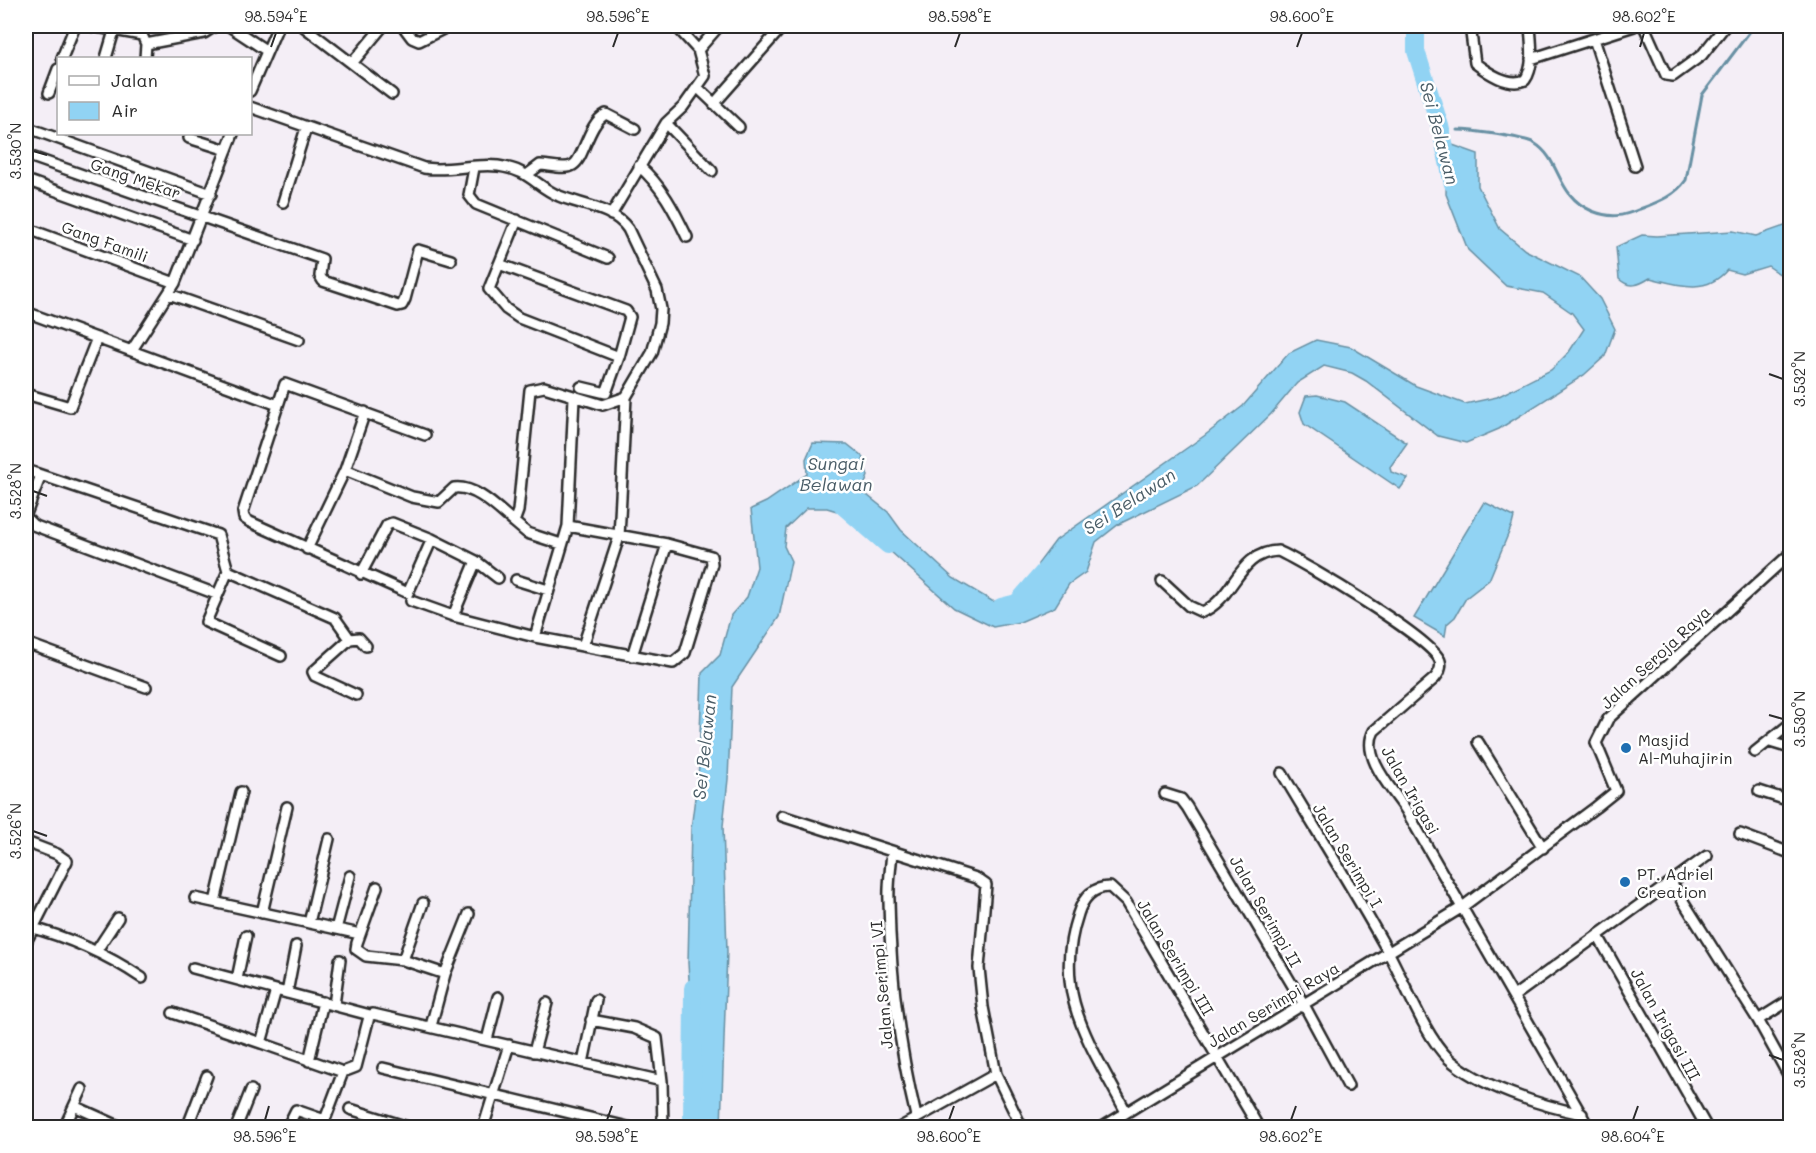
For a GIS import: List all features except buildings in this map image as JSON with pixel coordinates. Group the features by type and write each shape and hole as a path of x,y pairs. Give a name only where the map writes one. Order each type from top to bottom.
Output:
{"street":[{"path":"62,57 75,26"},
{"path":"91,26 142,35 146,44 145,57"},
{"path":"146,44 204,33 215,26"},
{"path":"229,26 267,51"},
{"path":"252,86 278,26"},
{"path":"303,26 392,94"},
{"path":"353,62 383,26"},
{"path":"403,26 412,38 419,40 448,26"},
{"path":"611,215 666,123 683,107 705,71 698,50 676,26"},
{"path":"698,50 718,26"},
{"path":"714,104 783,26"},
{"path":"1470,26 1475,63 1503,80 1521,82 1528,77 1531,59 1530,26"},
{"path":"1531,59 1634,26"},
{"path":"1644,26 1660,65 1666,75 1673,76 1702,55 1725,26"},
{"path":"106,57 114,31"},
{"path":"1594,39 1635,166"},
{"path":"49,93 57,72"},
{"path":"697,87 739,127"},
{"path":"252,108 424,168 441,171 499,166 528,174 556,195 611,215 623,221 628,229 657,290 661,309 658,339 626,397 619,537 583,646"},
{"path":"528,174 540,165 570,166 575,164 586,140 601,117 606,114 635,129"},
{"path":"666,123 712,171"},
{"path":"26,127 211,194"},
{"path":"283,202 306,128"},
{"path":"132,350 175,283 233,135"},
{"path":"189,138 227,150"},
{"name":"Gang Mekar","path":"26,155 322,259 320,276 323,281 398,306 402,305 405,299 418,250 452,260"},
{"path":"639,166 666,196 687,237"},
{"path":"474,168 469,186 470,199 608,258"},
{"path":"26,180 193,240"},
{"path":"517,220 489,289 506,309 519,318 619,357"},
{"name":"Gang Famili","path":"26,228 175,283"},
{"path":"499,264 626,310 630,317 606,393 580,387"},
{"path":"169,294 299,340"},
{"path":"26,312 278,405"},
{"path":"26,406 27,394 70,407 97,338"},
{"path":"425,435 288,383 284,386 243,512 244,518 250,522 361,574 408,593 432,539"},
{"path":"514,522 518,511 530,390 544,387 603,405 626,397"},
{"path":"535,637 568,526 574,398"},
{"path":"307,549 345,470 365,412"},
{"path":"26,470 218,535 228,571 206,618 208,625 281,656"},
{"path":"345,470 412,497 439,502 454,488 464,488 486,499 527,533 561,544"},
{"path":"41,474 26,516 33,525 216,594"},
{"path":"361,574 387,525 392,523 432,539 476,561 498,578"},
{"path":"411,601 453,616 535,637 674,663 685,652 712,559 706,553 667,544 568,526"},
{"path":"632,656 667,544"},
{"name":"Jalan Irigasi","path":"1162,581 1189,606 1202,612 1213,608 1250,561 1264,552 1278,551 1409,631 1432,650 1440,660 1440,671 1435,678 1374,731 1370,739 1370,748 1590,1128"},
{"name":"Jalan Seroja Raya","path":"1461,908 1616,791 1596,743 1608,719 1791,554"},
{"path":"453,616 476,561"},
{"path":"228,571 335,618 346,633 359,638 366,646"},
{"path":"516,580 548,590"},
{"path":"346,633 313,672 315,676 356,695"},
{"path":"26,643 146,687"},
{"path":"1755,752 1791,724"},
{"path":"1478,742 1543,848"},
{"path":"1770,742 1791,748"},
{"name":"Jalan Serimpi I","path":"1282,773 1388,952 1414,1004 1447,1056 1483,1080 1560,1109 1582,1114"},
{"path":"1759,791 1791,801"},
{"path":"215,902 241,792"},
{"name":"Jalan Serimpi II","path":"1165,794 1181,799 1187,807 1303,1003 1348,1086"},
{"path":"262,913 287,807"},
{"path":"782,816 976,878 986,885 979,968 996,1074 1022,1128"},
{"path":"1740,834 1791,853"},
{"path":"309,923 329,839"},
{"path":"26,842 57,854 67,861 29,927 26,942"},
{"name":"Jalan Serimpi VI","path":"892,851 889,900 898,1017 905,1071 916,1116"},
{"path":"1514,996 1707,856"},
{"path":"336,929 350,876"},
{"path":"1671,882 1758,1020 1791,1078"},
{"path":"377,887 356,949 360,953 403,960 445,974"},
{"name":"Jalan Serimpi III","path":"1126,1112 1075,1012 1068,975 1070,939 1080,905 1084,898 1100,887 1110,887 1126,902 1259,1128"},
{"path":"195,898 360,934"},
{"path":"403,960 423,903"},
{"name":"Jalan Serimpi Raya","path":"1101,1128 1461,908"},
{"path":"431,1026 445,974 469,914"},
{"path":"97,950 118,918"},
{"path":"29,927 97,950 142,978"},
{"path":"237,979 246,936"},
{"name":"Jalan Irigasi III","path":"1598,936 1707,1128"},
{"path":"286,993 296,946"},
{"path":"334,1005 340,960"},
{"path":"193,968 370,1015 431,1026 662,1081"},
{"path":"261,1043 276,990"},
{"path":"487,1040 498,997"},
{"path":"584,1063 596,1000"},
{"path":"1758,1020 1791,1000"},
{"path":"309,1061 323,1002"},
{"path":"534,1052 547,1003"},
{"path":"173,1013 343,1072 356,1067 370,1015"},
{"path":"591,1020 634,1028 657,1038 662,1081 663,1128"},
{"path":"483,1128 509,1044"},
{"path":"383,1068 632,1128"},
{"path":"287,1128 296,1110 321,1123 326,1117 343,1072"},
{"path":"899,1128 916,1116 996,1074"},
{"path":"187,1128 207,1076"},
{"path":"64,1128 82,1089"},
{"path":"236,1128 251,1090"},
{"path":"74,1106 123,1128"},
{"path":"350,1109 411,1128"},
{"path":"1778,1128 1791,1120"}],"water":[{"name":"Sungai Belawan","path":"1447,143 1478,154 1478,186 1500,229 1525,250 1580,277 1600,299 1615,329 1605,356 1584,375 1499,429 1466,443 1438,436 1366,381 1352,373 1324,366 1297,383 1271,414 1197,486 1119,524 1096,542 1086,572 1069,584 1055,607 1020,622 993,627 954,608 890,551 865,525 850,515 827,508 807,508 786,528 784,546 791,561 779,617 732,687 728,779 723,826 727,951 721,1127 690,1127 694,1064 688,963 691,829 699,766 702,673 720,655 731,615 747,597 757,567 751,509 766,502 807,474 806,459 813,443 847,444 862,456 868,476 862,491 888,512 901,530 953,578 992,601 1016,602 1037,583 1038,564 1056,540 1243,406 1289,353 1316,340 1351,347 1416,386 1465,404 1497,397 1551,370 1569,352 1584,329 1572,313 1543,293 1506,286 1468,250 1446,194"},
{"path":"1790,224 1790,281 1768,266 1742,274 1727,270 1710,283 1691,286 1650,278 1631,285 1619,279 1616,247 1642,235 1733,231 1756,236"},
{"path":"1317,395 1345,402 1407,443 1390,467 1391,472 1408,478 1400,489 1304,424 1300,412 1306,396"},
{"path":"1484,502 1514,517 1512,525 1489,580 1466,598 1455,617 1447,624 1445,636 1414,618"}],"waterway":[{"name":"Sei Belawan","path":"1416,26 1416,51 1440,126 1453,184"},
{"path":"1457,130 1508,136 1534,143 1550,159 1565,187 1580,204 1605,215 1616,216 1634,212 1666,198 1686,180 1702,95 1754,26"},
{"name":"Sei Belawan","path":"843,506 888,545"},
{"name":"Sei Belawan","path":"1001,607 1017,603 1053,561"},
{"name":"Sei Belawan","path":"692,1128 693,988"}],"place":[{"name":"Masjid Al-Muhajirin","path":"1626,748"},
{"name":"PT. Adriel Creation","path":"1625,882"}]}
